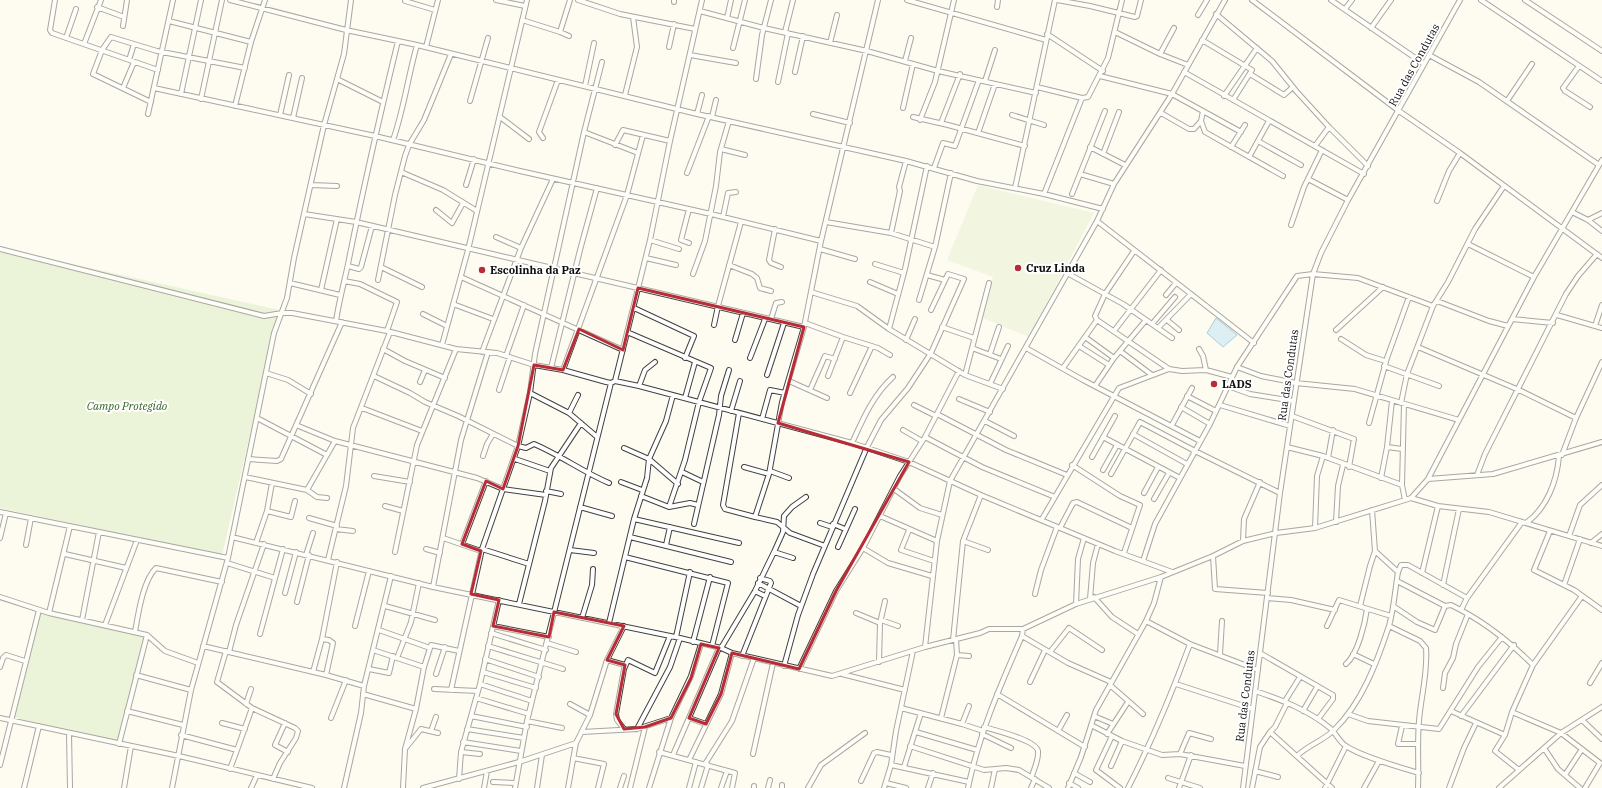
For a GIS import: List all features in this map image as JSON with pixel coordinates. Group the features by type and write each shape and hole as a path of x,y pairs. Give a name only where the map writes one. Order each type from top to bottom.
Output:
{"street":[{"path":"56,0 50,32 158,70"},
{"path":"84,44 101,0"},
{"path":"123,26 127,0"},
{"path":"148,114 173,0"},
{"path":"181,94 201,0"},
{"path":"201,99 222,0"},
{"path":"230,0 346,30 417,44 481,62 625,95 697,114 906,161 977,181 1044,194 1103,209"},
{"path":"235,106 251,42 265,0"},
{"path":"172,788 179,756 181,735 191,690 227,561 274,333 287,298 324,125 345,50 350,0"},
{"path":"426,47 438,0"},
{"path":"496,0 525,6"},
{"path":"442,345 468,250 527,0"},
{"path":"560,32 570,0"},
{"path":"578,0 613,13 695,29"},
{"path":"615,381 646,258 677,108 702,0"},
{"path":"727,18 731,0"},
{"path":"733,48 745,0"},
{"path":"756,79 764,28 771,0"},
{"path":"778,82 792,0"},
{"path":"755,517 769,473 778,422 804,325 821,241 878,0"},
{"path":"907,0 950,14 1046,40"},
{"path":"920,120 938,71 954,0"},
{"path":"997,7 998,0"},
{"path":"1015,188 1036,94 1047,34 1056,0 1137,16 1141,0"},
{"path":"1090,6 1092,0"},
{"path":"1037,87 1082,98 1088,97 1103,70 1115,32 1122,0"},
{"path":"1198,15 1207,0"},
{"path":"925,646 936,541 950,481 1067,273 1098,221 1114,184 1172,94 1225,0"},
{"path":"1252,0 1400,111 1460,153 1602,258"},
{"path":"1331,0 1424,64"},
{"path":"1345,9 1352,0"},
{"path":"1371,28 1391,0"},
{"name":"Rua das Condutas","path":"1243,788 1280,493 1313,274 1324,246 1348,200 1400,111 1424,64 1460,0"},
{"path":"1481,0 1602,81"},
{"path":"1525,0 1602,51"},
{"path":"405,1 435,10"},
{"path":"98,7 124,17"},
{"path":"66,38 76,9"},
{"path":"700,11 764,28 867,51 938,71 960,74 1036,94"},
{"path":"1216,14 1272,62 1329,127 1368,166"},
{"path":"830,43 837,15"},
{"path":"625,95 637,47 633,17"},
{"path":"522,20 569,36"},
{"path":"169,21 251,42"},
{"path":"669,47 674,24"},
{"path":"1160,54 1174,28"},
{"path":"1115,32 1160,54 1188,65"},
{"path":"1047,34 1103,70"},
{"path":"795,72 803,36"},
{"path":"151,102 93,74 102,50 112,37 162,51 209,59 245,68"},
{"path":"470,101 488,38"},
{"path":"905,61 911,38"},
{"path":"1202,40 1251,69 1250,74 1233,100"},
{"path":"336,321 340,295 348,266 375,136 398,41"},
{"path":"585,86 594,43"},
{"path":"129,60 134,44"},
{"path":"393,140 401,116 407,81 417,44"},
{"path":"1224,96 1257,48"},
{"path":"985,81 995,50"},
{"path":"378,280 401,172 409,145 424,120 451,54"},
{"path":"690,55 736,63"},
{"path":"1429,55 1459,70 1507,101 1599,165"},
{"path":"122,88 134,62"},
{"path":"451,690 471,594 482,550 503,489 515,460 530,393 534,365 554,269 584,132 602,62"},
{"path":"903,108 913,64"},
{"path":"1507,101 1532,64"},
{"path":"1579,66 1563,88 1565,91 1590,106"},
{"path":"1184,72 1364,174"},
{"path":"941,123 960,74"},
{"path":"1250,74 1284,95 1293,87"},
{"path":"280,115 289,75"},
{"path":"1100,76 1172,94 1241,132"},
{"path":"293,118 302,78"},
{"path":"337,79 383,102"},
{"path":"543,138 538,132 558,80"},
{"path":"934,168 942,144 955,146 979,80"},
{"path":"978,133 994,84"},
{"path":"154,88 393,140 409,145 474,159 489,164 711,214 821,241"},
{"path":"697,114 702,95"},
{"path":"1044,194 1082,98"},
{"path":"688,172 716,100"},
{"path":"1072,194 1104,111"},
{"path":"1203,111 1201,121 1205,132 1283,176"},
{"path":"1103,154 1119,112"},
{"path":"1161,112 1192,130 1201,121"},
{"path":"813,114 850,123"},
{"path":"1012,115 1044,125"},
{"path":"500,116 529,139"},
{"path":"913,117 920,120 962,128 1025,146"},
{"path":"693,274 705,241 711,214 721,149 729,121"},
{"path":"1249,157 1269,121"},
{"path":"1231,147 1244,125"},
{"path":"1315,146 1329,127"},
{"path":"615,145 622,131 670,141"},
{"path":"584,132 638,153"},
{"path":"564,370 628,195 643,135"},
{"path":"1258,141 1301,165"},
{"path":"1090,147 1126,165"},
{"path":"721,149 745,155"},
{"path":"1291,225 1308,179 1322,150"},
{"path":"1437,201 1449,171 1460,153"},
{"path":"466,185 474,159"},
{"path":"232,537 369,570 419,584 670,636 720,648 732,654 832,676 925,646 954,640 989,629 1023,629 1076,604 1161,577 1213,556 1243,541 1276,533 1315,528 1411,498 1428,479 1534,277 1563,230 1602,160"},
{"path":"891,233 900,191 899,187 906,161"},
{"path":"889,329 904,273 927,166"},
{"path":"401,172 441,189 477,211"},
{"path":"919,300 935,247 951,173"},
{"path":"1080,174 1114,184"},
{"path":"482,352 493,319 521,248 553,179"},
{"path":"1308,179 1348,200"},
{"path":"311,185 337,186"},
{"path":"1405,500 1402,485 1402,404 1407,374 1433,306 1489,206 1504,186"},
{"path":"552,368 562,322 597,188"},
{"path":"723,217 728,193 736,192"},
{"path":"436,210 452,223 463,203"},
{"path":"689,209 681,240 689,243"},
{"path":"1572,212 1588,220 1602,231"},
{"path":"1588,220 1602,213"},
{"path":"304,214 356,222 516,261 598,277 765,319 804,325 872,346 890,355"},
{"path":"321,290 337,219"},
{"path":"1098,221 1134,251 1161,270 1254,343"},
{"path":"714,325 741,222"},
{"path":"826,222 907,236 911,240 935,247"},
{"path":"348,266 359,269 361,267 372,226"},
{"path":"775,229 769,260 771,263 781,267"},
{"path":"496,236 521,248"},
{"path":"650,240 679,249"},
{"path":"1468,244 1534,277"},
{"path":"0,249 264,316 282,313 336,321 456,349 488,352 508,356 534,365 564,370 611,383 615,381 639,386 719,408 778,422 866,447 909,462 980,495 1042,519 1059,528 1098,544 1172,572"},
{"path":"820,249 855,259"},
{"path":"1134,251 1105,294 1095,314 1097,320 1169,369"},
{"path":"1476,475 1485,454 1578,276 1597,254"},
{"path":"646,258 676,264"},
{"path":"875,264 904,273"},
{"path":"729,265 752,274 757,278 760,288 771,291"},
{"path":"381,267 422,287"},
{"path":"1114,331 1131,311 1161,270"},
{"path":"1067,273 1105,294 1172,338"},
{"path":"784,666 801,606 866,447 877,426 908,388 931,353 964,280 948,274 931,310"},
{"path":"1143,561 1150,536 1187,464 1220,405 1237,367 1297,276 1313,274 1358,278 1433,306"},
{"path":"927,275 945,280"},
{"path":"461,277 623,350"},
{"path":"328,560 346,486 353,428 374,376 398,302 360,284 344,281"},
{"path":"870,282 898,294"},
{"path":"290,283 340,295"},
{"path":"965,375 989,283"},
{"path":"1166,295 1176,283"},
{"path":"1336,330 1383,287"},
{"path":"811,292 857,306 906,340 931,353 965,375 1003,389"},
{"path":"1158,328 1191,294"},
{"path":"1152,324 1175,297"},
{"path":"1369,423 1385,364 1409,297"},
{"path":"1437,301 1489,321 1508,326"},
{"path":"771,319 776,303 782,302"},
{"path":"453,304 493,319"},
{"path":"499,390 524,305"},
{"path":"1595,326 1602,305"},
{"path":"634,308 694,336 685,358"},
{"path":"735,340 743,313"},
{"path":"423,314 447,326"},
{"path":"1557,315 1602,328"},
{"path":"750,358 765,319"},
{"path":"906,340 915,319"},
{"path":"1512,319 1553,323"},
{"path":"1063,368 1097,320"},
{"path":"1095,386 1114,358 1146,320"},
{"path":"1167,320 1179,330"},
{"path":"248,459 279,460 342,322"},
{"path":"767,374 784,323"},
{"path":"942,327 974,338"},
{"path":"990,354 999,327"},
{"path":"627,332 711,368 699,402 682,472 669,507"},
{"path":"1085,337 1114,358"},
{"path":"828,376 843,338"},
{"path":"1341,339 1366,355 1407,374 1439,386"},
{"path":"850,393 872,346"},
{"path":"990,384 1008,346"},
{"path":"1078,346 1109,365"},
{"path":"1418,347 1519,390 1576,418"},
{"path":"972,348 1001,359"},
{"path":"1026,348 1200,441"},
{"path":"395,552 413,461 422,431 434,406 456,349"},
{"path":"1198,349 1203,356 1206,370"},
{"path":"383,350 445,378"},
{"path":"1120,351 1152,375"},
{"path":"433,587 454,471 467,420 488,352"},
{"path":"810,390 825,356 835,359"},
{"path":"639,386 645,370 655,362"},
{"path":"685,398 695,362"},
{"path":"1461,610 1467,598 1524,522 1539,512 1544,505 1555,478 1561,455 1576,418 1602,362"},
{"path":"1237,367 1261,376 1296,383 1348,388 1459,420"},
{"path":"1042,519 1113,395 1121,386 1169,369 1188,371 1206,370 1232,377"},
{"path":"420,382 425,370"},
{"path":"694,524 719,408 730,370"},
{"path":"799,669 836,591 880,516 959,371"},
{"path":"266,373 288,380 310,394"},
{"path":"374,376 518,446 526,448 534,444 588,474 609,483"},
{"path":"852,443 868,409 883,385 892,377"},
{"path":"731,411 740,381"},
{"path":"789,382 827,398"},
{"path":"515,788 526,726 548,642 596,436 611,383"},
{"path":"1228,386 1250,394 1294,401"},
{"path":"1172,425 1192,388"},
{"path":"762,419 770,390 785,393"},
{"path":"530,393 569,413 596,436"},
{"path":"569,413 578,395"},
{"path":"609,623 634,519 647,478 649,459 666,421 673,395"},
{"path":"1188,396 1216,411"},
{"path":"959,399 990,412"},
{"path":"1381,478 1387,447 1392,401"},
{"path":"914,405 976,435 1067,475"},
{"path":"1220,405 1290,426"},
{"path":"1181,407 1210,424"},
{"path":"362,408 422,431"},
{"path":"739,413 723,505 725,509 771,520 782,526 790,533 825,546"},
{"path":"1092,457 1115,416"},
{"path":"1292,416 1354,438 1349,468"},
{"path":"257,418 291,434 327,455"},
{"path":"985,421 1014,436"},
{"path":"1111,474 1141,422 1195,451 1280,493"},
{"path":"519,604 550,471 557,456 581,423"},
{"path":"296,425 336,441 454,471 486,481 503,489 561,494"},
{"path":"903,430 1055,497"},
{"path":"1315,528 1317,476 1325,458 1333,430"},
{"path":"483,456 486,444 493,434"},
{"path":"1133,434 1187,464"},
{"path":"1103,437 1180,478"},
{"path":"307,490 336,441"},
{"path":"1428,479 1476,475 1510,470 1602,442"},
{"path":"1103,470 1117,445"},
{"path":"1287,447 1325,458 1349,468 1402,485"},
{"path":"1387,447 1402,450"},
{"path":"624,448 649,459 678,484"},
{"path":"515,460 550,471"},
{"path":"1072,465 1120,496 1140,505 1124,553"},
{"path":"1336,522 1338,486 1343,465"},
{"path":"744,467 789,478"},
{"path":"1144,493 1158,467"},
{"path":"682,472 703,482"},
{"path":"1154,499 1169,473"},
{"path":"374,476 410,482"},
{"path":"245,477 307,490 317,497 327,498"},
{"path":"462,544 486,481"},
{"path":"621,482 642,490"},
{"path":"1243,541 1244,519 1260,482"},
{"path":"256,542 267,511 272,483"},
{"path":"1569,536 1580,505 1602,486"},
{"path":"894,489 913,504 942,515"},
{"path":"941,718 957,655 954,640 963,541 980,495"},
{"path":"641,496 669,507 690,503 698,505"},
{"path":"673,755 720,648 755,591 774,552 783,532 783,520 787,512 806,498"},
{"path":"1411,498 1438,506 1489,512 1602,546"},
{"path":"267,511 291,517 295,501"},
{"path":"1035,594 1041,570 1059,528 1073,503 1077,502 1132,528"},
{"path":"385,506 403,511"},
{"path":"1422,573 1438,506"},
{"path":"580,507 612,516"},
{"path":"838,547 844,529 855,509"},
{"path":"1443,585 1459,509"},
{"path":"1360,606 1375,551 1372,510"},
{"path":"0,512 99,532 227,561 275,578"},
{"path":"0,538 6,513"},
{"path":"880,516 936,541"},
{"path":"26,545 31,518"},
{"path":"309,518 337,528 353,531"},
{"path":"634,519 739,543"},
{"path":"820,523 844,529"},
{"path":"48,613 65,554 70,526"},
{"path":"666,545 670,527"},
{"path":"909,530 901,550 934,561"},
{"path":"1550,531 1534,570 1564,585 1602,610"},
{"path":"82,620 99,532"},
{"path":"297,602 313,533"},
{"path":"1591,542 1602,534"},
{"path":"630,537 731,562"},
{"path":"443,538 529,564"},
{"path":"1076,604 1078,559 1084,538"},
{"path":"1564,585 1580,539"},
{"path":"105,625 136,540"},
{"path":"963,541 988,550"},
{"path":"264,544 217,682 252,708 284,722 298,731 273,779"},
{"path":"1098,544 1093,563 1092,598 1112,617 1138,634"},
{"path":"862,548 888,563 932,576"},
{"path":"260,634 283,549"},
{"path":"426,549 440,553"},
{"path":"570,550 594,553"},
{"path":"1375,551 1398,572"},
{"path":"285,593 296,552"},
{"path":"774,552 793,558"},
{"path":"65,554 126,568"},
{"path":"1213,556 1214,589 1268,593"},
{"path":"625,557 710,577 728,584 712,646"},
{"path":"313,672 322,639 337,562"},
{"path":"1297,756 1305,749 1317,743 1334,731 1360,696 1389,626 1398,572 1404,564 1467,598"},
{"path":"135,632 150,575 156,568 222,582"},
{"path":"582,618 592,585 593,569"},
{"path":"355,626 369,570"},
{"path":"637,729 670,667 678,638 690,572"},
{"path":"344,788 364,686 385,606 391,576"},
{"path":"693,642 710,577"},
{"path":"1078,788 1069,786 1085,747 1094,716 1146,621 1154,603 1161,577"},
{"path":"742,656 771,582 760,578"},
{"path":"1397,581 1445,606 1449,604 1468,614 1514,645 1533,665"},
{"path":"758,583 801,606"},
{"path":"369,669 389,673 403,638 409,628 419,584"},
{"path":"755,591 765,596"},
{"path":"1519,770 1495,751 1505,735 1512,712 1533,665 1582,596"},
{"path":"0,597 48,613 147,635 165,651 198,663"},
{"path":"1267,598 1291,600 1335,610"},
{"path":"458,780 463,742 480,684 499,600"},
{"path":"879,662 881,621 885,600"},
{"path":"1327,626 1340,600 1391,616"},
{"path":"385,606 435,620"},
{"path":"1393,606 1417,622 1435,630 1445,606"},
{"path":"1346,664 1353,654 1367,609"},
{"path":"0,765 39,610"},
{"path":"856,613 898,626"},
{"path":"1443,688 1445,673 1453,658 1456,644 1468,614"},
{"path":"1146,621 1190,644 1220,654 1258,670"},
{"path":"1220,654 1222,621"},
{"path":"493,626 549,637"},
{"path":"568,788 576,743 590,715 607,660 624,626"},
{"path":"1389,626 1420,641 1426,648 1426,670 1418,728 1418,788"},
{"path":"1050,652 1069,628 1102,650"},
{"path":"968,788 983,731 1022,636 1023,629"},
{"path":"379,630 430,648"},
{"path":"491,634 546,650"},
{"path":"119,744 147,635"},
{"path":"624,729 617,720 616,714 625,665 629,659 655,673 670,636"},
{"path":"1022,636 1068,663 1111,684 1128,702 1143,714"},
{"path":"1348,714 1368,722 1418,728 1439,728 1452,711 1478,668 1502,637"},
{"path":"322,639 329,640 333,643 326,675"},
{"path":"548,642 576,652"},
{"path":"403,788 405,750 416,709 424,667 430,648 432,644 459,651"},
{"path":"649,788 659,752 671,718 691,676 701,644"},
{"path":"1128,788 1147,750 1176,684 1190,644"},
{"path":"1461,716 1514,645"},
{"path":"203,646 326,675 364,686"},
{"path":"488,646 563,669"},
{"path":"436,674 444,647"},
{"path":"373,650 424,667"},
{"path":"1030,682 1045,650"},
{"path":"884,788 891,765 891,755 913,651"},
{"path":"1260,653 1334,696 1318,719"},
{"path":"689,760 721,694 732,654"},
{"path":"1353,654 1374,664"},
{"path":"0,667 3,658 6,655 25,661"},
{"path":"957,655 969,656"},
{"path":"701,788 706,764 732,722 754,658"},
{"path":"485,659 539,677"},
{"path":"607,660 625,665"},
{"path":"753,754 773,663"},
{"path":"1590,683 1602,663"},
{"path":"483,672 536,688"},
{"path":"840,674 905,690"},
{"path":"136,675 191,690"},
{"path":"1252,788 1260,747 1275,727 1286,702 1300,677"},
{"path":"331,718 346,680"},
{"path":"480,684 532,702"},
{"path":"1176,684 1253,709"},
{"path":"1303,711 1317,687"},
{"path":"246,704 251,689"},
{"path":"434,689 478,691"},
{"path":"1255,691 1286,702 1318,719 1334,731 1346,746 1379,760 1419,773"},
{"path":"363,694 416,709"},
{"path":"997,694 1085,747"},
{"path":"476,698 529,714"},
{"path":"1107,734 1128,702"},
{"path":"570,704 590,715"},
{"path":"962,724 969,706"},
{"path":"230,769 252,708"},
{"path":"901,708 983,731 1018,737 1036,748 1038,752 1031,788"},
{"path":"1499,788 1561,733 1601,709"},
{"path":"127,711 183,725"},
{"path":"1452,711 1505,735"},
{"path":"1512,712 1561,733 1600,764 1585,788"},
{"path":"904,767 921,713"},
{"path":"1058,731 1067,715"},
{"path":"471,716 526,726"},
{"path":"1094,716 1113,724"},
{"path":"431,731 436,717"},
{"path":"0,718 179,756 312,788"},
{"path":"582,732 637,729 671,718"},
{"path":"689,718 706,724"},
{"path":"1582,720 1602,739"},
{"path":"528,721 562,728"},
{"path":"284,722 275,745 288,752"},
{"path":"1449,788 1464,748 1476,723"},
{"path":"222,724 245,729"},
{"path":"1091,725 1122,741 1147,750 1166,755 1191,755 1245,766"},
{"path":"24,788 39,726"},
{"path":"1402,726 1398,744 1418,744"},
{"path":"630,788 645,727"},
{"path":"467,729 524,738"},
{"path":"405,750 419,730 438,733"},
{"path":"983,731 1011,748"},
{"path":"916,732 977,750"},
{"path":"1270,732 1297,756 1326,786 1332,788"},
{"path":"69,733 70,788"},
{"path":"809,788 821,765 865,733"},
{"path":"1180,754 1189,733 1212,739"},
{"path":"181,735 237,750"},
{"path":"1112,736 1096,770 1104,778 1120,788"},
{"path":"1111,766 1122,741"},
{"path":"463,742 521,751"},
{"path":"423,788 458,780 542,755 576,743"},
{"path":"124,788 131,746"},
{"path":"910,746 984,770 1014,768 1033,777 1047,787"},
{"path":"1326,786 1346,746"},
{"path":"1544,748 1565,775 1580,788"},
{"path":"1565,775 1582,749"},
{"path":"461,752 480,754"},
{"path":"659,752 706,764 736,774 732,788"},
{"path":"861,781 874,753 877,752 891,755"},
{"path":"537,788 542,755"},
{"path":"1179,788 1191,755"},
{"path":"573,758 604,764 598,788"},
{"path":"1364,788 1379,760"},
{"path":"689,788 696,762"},
{"path":"891,765 969,782"},
{"path":"991,788 995,769"},
{"path":"721,788 727,770"},
{"path":"484,788 487,771"},
{"path":"1255,771 1278,776"},
{"path":"928,788 933,773"},
{"path":"1074,773 1090,782"},
{"path":"251,788 257,775"},
{"path":"620,788 624,776"},
{"path":"1168,778 1200,788"},
{"path":"768,788 770,780"},
{"path":"493,782 516,783"},
{"path":"886,783 906,788"}],"highlighted area":[{"path":"638,288 804,327 778,423 909,462 836,591 799,669 732,653 721,694 706,724 689,718 719,648 701,644 691,678 671,718 645,727 624,729 616,714 625,665 607,660 624,626 554,612 549,637 526,633 493,626 499,600 471,594 481,551 462,544 486,481 503,489 518,446 534,365 563,370 579,329 623,350"}],"green space":[{"name":"Cruz Linda","path":"978,185 1094,213 1029,337 983,318 993,277 947,260"},
{"name":"Campo Protegido","path":"0,248 279,310 222,555 0,508"},
{"path":"41,610 147,636 121,743 13,717"}],"water":[{"path":"1216,318 1237,335 1223,347 1207,333"}],"place":[{"name":"Cruz Linda","path":"1018,268"},
{"name":"Escolinha da Paz","path":"482,270"},
{"name":"LADS","path":"1214,384"}]}
